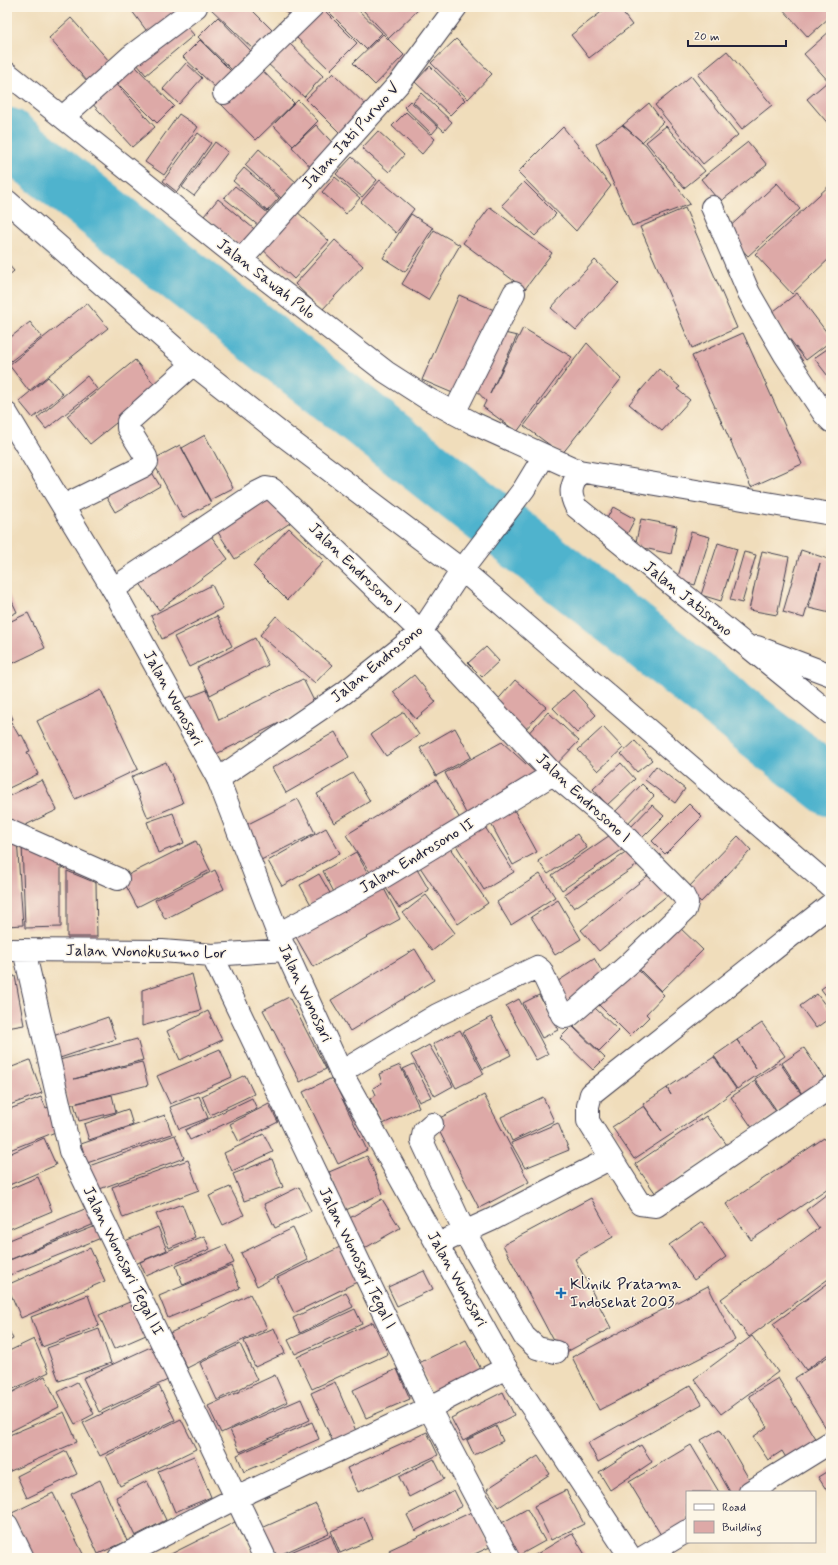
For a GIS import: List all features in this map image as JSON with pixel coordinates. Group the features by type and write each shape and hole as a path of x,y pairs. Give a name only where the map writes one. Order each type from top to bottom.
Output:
{"street":[{"path":"63,117 131,56 196,7"},
{"path":"224,93 312,7"},
{"name":"Jalan Jati Purwo V","path":"241,260 307,183 402,80 456,7"},
{"name":"Jalan Sawah Pulo","path":"7,73 241,260 386,372 428,399 454,413 544,456"},
{"path":"7,201 193,364 284,436 468,564 831,887"},
{"path":"712,207 750,293 785,355 824,414 831,421"},
{"path":"454,413 514,292"},
{"path":"63,506 144,466 147,462 146,457 128,428 128,422 193,364"},
{"name":"Jalan Wonosari","path":"7,414 113,589 218,779 282,942 341,1072 506,1368 631,1558"},
{"path":"544,456 580,471 831,514"},
{"name":"Jalan Endrosono","path":"218,779 344,693 420,632 524,489 544,456"},
{"name":"Jalan Jatisrono","path":"580,471 571,488 571,498 576,507 831,714"},
{"name":"Jalan Endrosono I","path":"113,589 258,492 266,488 272,489 420,632 552,774 613,824 683,895 687,903 684,910 630,963 569,1016 565,1017 562,1015 541,970 537,967 437,1015 341,1072"},
{"path":"739,640 831,675"},
{"name":"Jalan Endrosono II","path":"282,942 375,882 552,774"},
{"path":"7,830 118,880"},
{"path":"831,904 591,1094 588,1106 588,1121 640,1204 656,1206 831,1086"},
{"name":"Jalan Wonokusumo Lor","path":"15,950 162,951 212,955 282,942"},
{"name":"Jalan Wonosari Tegal II","path":"15,950 70,1151 265,1558"},
{"name":"Jalan Wonosari Tegal I","path":"212,955 429,1408 508,1558"},
{"path":"432,1124 424,1131 422,1141 464,1232 524,1336 537,1348 556,1352"},
{"path":"438,1244 491,1220 611,1158"},
{"path":"119,1558 236,1498 429,1408 506,1368"},
{"path":"752,1491 831,1442"},
{"path":"7,1525 23,1558"},
{"path":"642,1558 686,1532"}],"building":[{"path":"129,7 174,7 178,12 149,34"},
{"path":"209,7 249,7 274,32 255,51"},
{"path":"280,7 300,7 291,17"},
{"path":"321,7 357,43 330,70 294,35"},
{"path":"324,7 355,7 382,33 366,49"},
{"path":"364,7 421,7 389,38 362,9"},
{"path":"608,7 618,7 632,25 589,58 571,35"},
{"path":"781,7 828,7 831,11 831,16 808,37"},
{"path":"218,17 251,51 232,70 198,37"},
{"path":"71,18 110,62 88,82 49,38"},
{"path":"182,21 194,35 146,75 132,58"},
{"path":"831,30 831,84 804,54"},
{"path":"383,34 404,55 375,85 353,63"},
{"path":"456,39 492,74 468,99 431,63"},
{"path":"200,40 233,73 217,89 183,57"},
{"path":"288,42 323,76 304,97 268,64"},
{"path":"727,51 772,105 742,129 698,75"},
{"path":"186,63 202,78 179,104 163,89"},
{"path":"134,65 174,106 157,123 117,83"},
{"path":"430,66 465,100 450,115 415,82"},
{"path":"259,67 294,103 256,140 221,104"},
{"path":"333,73 372,111 345,138 306,99"},
{"path":"691,76 738,135 703,164 655,105"},
{"path":"113,80 155,127 132,147 89,100"},
{"path":"827,82 831,87 831,127 807,99"},
{"path":"421,93 452,122 444,131 413,102"},
{"path":"298,100 318,121 293,146 273,125"},
{"path":"410,101 438,127 432,134 404,107"},
{"path":"649,103 663,122 642,142 623,125"},
{"path":"406,112 435,139 422,154 392,126"},
{"path":"179,114 198,127 164,175 145,162"},
{"path":"316,125 338,149 315,172 292,147"},
{"path":"622,125 646,145 690,204 632,226 596,144"},
{"path":"666,126 705,171 684,188 646,142"},
{"path":"563,127 611,186 576,231 518,172"},
{"path":"378,131 404,155 389,172 362,148"},
{"path":"198,133 211,143 177,192 163,181"},
{"path":"215,142 228,152 194,196 182,187"},
{"path":"748,142 767,165 720,202 701,179"},
{"path":"259,149 296,182 281,198 245,165"},
{"path":"352,157 377,180 362,197 336,174"},
{"path":"244,168 279,198 267,211 233,181"},
{"path":"335,177 360,198 346,214 322,192"},
{"path":"380,180 414,209 396,233 361,202"},
{"path":"524,182 556,214 535,236 502,205"},
{"path":"777,183 800,209 748,256 725,231"},
{"path":"831,184 831,257 792,294 755,254"},
{"path":"235,186 269,214 259,226 224,198"},
{"path":"218,199 259,233 245,250 204,216"},
{"path":"490,207 552,253 525,289 463,243"},
{"path":"685,208 737,328 692,348 640,227"},
{"path":"294,209 329,241 294,279 259,246"},
{"path":"411,214 433,228 405,272 383,258"},
{"path":"434,230 460,245 428,300 402,284"},
{"path":"335,240 363,266 322,310 295,284"},
{"path":"595,260 619,283 576,330 551,308"},
{"path":"7,263 14,271 7,277"},
{"path":"797,293 831,338 831,341 806,360 770,314"},
{"path":"459,295 499,312 462,397 422,380"},
{"path":"87,303 108,328 29,391 9,365"},
{"path":"30,322 42,337 7,364 7,340"},
{"path":"523,328 572,357 517,432 483,407 486,401 474,388 500,332 517,336 490,394"},
{"path":"743,333 802,464 751,487 692,356"},
{"path":"587,343 621,379 562,454 524,426"},
{"path":"830,347 831,348 831,380 814,358"},
{"path":"135,360 158,389 90,444 67,416"},
{"path":"659,369 680,387 677,389 690,400 662,431 629,404"},
{"path":"87,376 97,389 46,429 37,418"},
{"path":"48,377 63,394 33,418 19,401"},
{"path":"205,435 233,488 210,500 182,448"},
{"path":"180,445 211,503 183,518 152,460"},
{"path":"150,469 160,486 115,512 105,495"},
{"path":"270,493 290,523 235,559 216,529"},
{"path":"613,507 635,519 627,534 605,522"},
{"path":"641,519 677,526 671,554 635,546"},
{"path":"289,528 324,561 287,600 253,566"},
{"path":"208,532 228,559 159,610 139,582"},
{"path":"691,532 710,537 695,585 677,580"},
{"path":"718,543 737,549 721,601 701,595"},
{"path":"801,550 831,560 830,613 809,608 820,563 804,618 783,612"},
{"path":"762,551 789,557 777,615 749,610"},
{"path":"744,552 756,555 742,603 730,600"},
{"path":"212,585 223,608 162,639 151,616"},
{"path":"7,591 17,612 7,617"},
{"path":"28,613 45,648 7,666 7,623"},
{"path":"217,616 232,646 189,667 174,637"},
{"path":"276,616 332,665 315,683 260,635"},
{"path":"255,638 268,665 210,695 197,668"},
{"path":"486,647 499,661 482,677 468,663"},
{"path":"414,675 436,702 416,719 393,692"},
{"path":"303,679 316,705 212,756 203,739 187,698 207,690 219,720"},
{"path":"515,680 546,707 524,731 494,704"},
{"path":"101,690 138,769 75,799 37,721"},
{"path":"573,690 596,715 577,733 553,708"},
{"path":"7,706 13,719 7,722"},
{"path":"404,712 419,735 386,756 371,734"},
{"path":"548,712 579,741 552,769 522,740"},
{"path":"11,722 19,736 22,735 30,751 27,752 38,774 7,789 7,724"},
{"path":"603,727 623,748 598,771 578,750"},
{"path":"455,728 471,757 436,776 420,748"},
{"path":"335,732 349,757 286,793 272,768"},
{"path":"635,741 652,760 637,772 621,754"},
{"path":"502,742 539,776 467,815 445,773"},
{"path":"166,762 183,803 148,818 131,777"},
{"path":"621,763 635,779 607,805 593,789"},
{"path":"656,766 685,789 675,803 645,780"},
{"path":"353,773 370,801 334,823 317,794"},
{"path":"42,780 57,810 13,831 7,818 7,797"},
{"path":"436,780 462,822 373,877 346,835"},
{"path":"642,784 654,796 624,827 612,815"},
{"path":"298,799 315,833 257,862 240,828"},
{"path":"689,804 702,817 665,854 652,841"},
{"path":"652,805 664,816 642,838 631,827"},
{"path":"513,808 537,852 513,865 489,820"},
{"path":"173,813 184,843 158,853 147,822"},
{"path":"483,824 514,872 484,890 454,842"},
{"path":"326,828 340,853 282,886 268,861"},
{"path":"616,831 626,847 562,890 552,875"},
{"path":"577,834 587,848 548,874 538,861"},
{"path":"7,836 17,839 23,925 7,926"},
{"path":"738,836 751,850 701,902 687,889"},
{"path":"196,841 210,870 137,907 122,878"},
{"path":"22,843 61,863 61,927 25,928"},
{"path":"447,844 488,903 458,924 418,864"},
{"path":"630,850 639,864 574,908 564,894"},
{"path":"356,852 371,879 337,898 323,871"},
{"path":"415,866 429,890 399,908 384,885"},
{"path":"215,870 224,889 165,919 155,900"},
{"path":"67,871 96,883 97,937 67,937"},
{"path":"651,873 669,894 599,951 581,930"},
{"path":"319,874 334,900 314,910 300,885"},
{"path":"540,874 555,897 511,925 497,902"},
{"path":"381,883 400,919 313,967 293,932"},
{"path":"426,895 455,933 432,951 403,913"},
{"path":"558,900 581,939 555,955 531,917"},
{"path":"677,925 703,950 661,991 635,965"},
{"path":"415,949 434,980 350,1031 331,1000"},
{"path":"594,958 607,980 565,1007 552,985"},
{"path":"635,967 664,995 646,1014 649,1017 630,1036 597,1003"},
{"path":"192,974 201,1010 142,1026 142,990"},
{"path":"15,976 24,1025 7,1028 7,977"},
{"path":"831,982 831,1002 821,989"},
{"path":"817,994 831,1013 831,1017 816,1028 800,1006"},
{"path":"539,995 558,1030 542,1038 523,1003"},
{"path":"289,997 326,1069 300,1082 263,1010"},
{"path":"519,999 548,1054 536,1060 506,1006"},
{"path":"594,1007 619,1031 599,1051 574,1027"},
{"path":"208,1011 222,1040 180,1060 167,1031"},
{"path":"108,1017 116,1039 60,1058 53,1036"},
{"path":"491,1017 511,1055 483,1069 463,1032"},
{"path":"762,1023 785,1056 737,1089 714,1056"},
{"path":"572,1026 605,1058 593,1070 560,1038"},
{"path":"460,1030 484,1074 456,1088 433,1044"},
{"path":"137,1039 143,1060 74,1079 142,1062 148,1085 69,1105 56,1061"},
{"path":"429,1045 453,1086 435,1096 411,1055"},
{"path":"804,1048 825,1079 802,1094 782,1063"},
{"path":"220,1049 232,1077 170,1104 157,1076"},
{"path":"714,1057 736,1089 713,1107 634,1159 612,1127 644,1106 662,1131 643,1104"},
{"path":"30,1060 42,1093 7,1106 7,1069"},
{"path":"780,1063 802,1095 777,1111 755,1079"},
{"path":"414,1064 431,1097 419,1102 403,1069"},
{"path":"400,1065 419,1107 383,1124 370,1099 376,1095 373,1088 382,1083 379,1074"},
{"path":"245,1075 254,1094 210,1115 202,1096"},
{"path":"332,1078 367,1150 338,1164 303,1092"},
{"path":"755,1081 777,1113 753,1129 731,1097"},
{"path":"112,1095 116,1112 79,1121 74,1104"},
{"path":"484,1095 529,1182 479,1208 434,1121"},
{"path":"199,1096 208,1118 179,1129 170,1107"},
{"path":"41,1097 46,1108 49,1107 58,1131 7,1151 7,1110"},
{"path":"543,1097 554,1121 512,1141 501,1117"},
{"path":"252,1098 257,1109 190,1140 185,1130"},
{"path":"269,1104 278,1122 239,1142 230,1124"},
{"path":"128,1109 133,1125 89,1140 84,1124"},
{"path":"165,1115 172,1134 87,1163 81,1144"},
{"path":"706,1116 727,1145 656,1194 635,1164"},
{"path":"558,1123 569,1150 525,1168 511,1143"},
{"path":"264,1134 273,1152 232,1171 224,1153"},
{"path":"175,1135 184,1158 97,1190 89,1166"},
{"path":"44,1138 56,1165 7,1186 7,1155"},
{"path":"824,1138 831,1149 831,1186 751,1240 726,1204"},
{"path":"367,1156 383,1193 346,1210 329,1172"},
{"path":"272,1159 283,1187 244,1201 233,1174"},
{"path":"188,1160 199,1190 123,1218 112,1187"},
{"path":"38,1177 52,1211 7,1230 7,1190"},
{"path":"230,1187 244,1215 223,1225 209,1196"},
{"path":"299,1187 311,1211 275,1228 264,1204"},
{"path":"831,1191 831,1277 749,1337 721,1299 819,1228 806,1210"},
{"name":"Klinik Pratama Indosehat 2003","path":"591,1198 613,1237 575,1259 611,1328 561,1355 503,1245"},
{"path":"382,1199 400,1228 365,1248 348,1219"},
{"path":"182,1204 195,1237 169,1248 156,1214"},
{"path":"92,1206 99,1222 7,1261 7,1241"},
{"path":"702,1222 726,1257 694,1280 669,1245"},
{"path":"96,1226 101,1238 7,1276 7,1261"},
{"path":"158,1227 167,1250 135,1264 125,1241"},
{"path":"293,1228 308,1260 257,1286 241,1253"},
{"path":"204,1236 210,1249 146,1276 140,1262"},
{"path":"226,1245 234,1263 183,1285 176,1266"},
{"path":"342,1246 359,1281 294,1313 277,1278"},
{"path":"90,1248 105,1281 21,1318 7,1285"},
{"path":"231,1266 240,1288 168,1318 159,1296"},
{"path":"424,1271 433,1289 397,1306 388,1287"},
{"path":"831,1281 831,1352 806,1370 773,1324"},
{"path":"708,1286 735,1340 599,1410 572,1357"},
{"path":"346,1292 353,1307 300,1333 293,1318"},
{"path":"250,1294 267,1328 187,1368 170,1333"},
{"path":"88,1295 99,1326 42,1347 31,1317"},
{"path":"132,1301 146,1335 114,1349 99,1315"},
{"path":"355,1309 362,1324 295,1354 288,1340"},
{"path":"373,1322 388,1354 312,1389 297,1357"},
{"path":"7,1326 13,1339 7,1342"},
{"path":"274,1328 285,1353 255,1367 244,1341"},
{"path":"99,1329 111,1363 59,1381 47,1348"},
{"path":"752,1336 778,1372 721,1414 694,1379"},
{"path":"34,1339 49,1372 7,1392 7,1352"},
{"path":"466,1340 483,1373 436,1397 419,1363"},
{"path":"157,1344 172,1378 99,1412 83,1378"},
{"path":"240,1344 257,1380 217,1400 200,1363"},
{"path":"829,1356 831,1359 831,1436 795,1378"},
{"path":"397,1369 410,1399 366,1418 353,1390"},
{"path":"275,1375 287,1402 221,1433 208,1406"},
{"path":"45,1376 59,1407 7,1433 7,1395"},
{"path":"778,1378 819,1445 790,1464 782,1451 768,1460 753,1437 767,1427 749,1396"},
{"path":"77,1382 94,1414 75,1424 58,1392"},
{"path":"335,1382 356,1431 333,1442 311,1393"},
{"path":"691,1385 702,1404 598,1462 588,1443"},
{"path":"159,1386 175,1420 100,1456 83,1423"},
{"path":"503,1392 514,1415 463,1441 451,1418"},
{"path":"301,1399 310,1420 240,1452 230,1430"},
{"path":"64,1412 77,1442 8,1472 7,1436"},
{"path":"181,1419 196,1449 120,1486 106,1456"},
{"path":"312,1422 319,1439 244,1472 237,1455"},
{"path":"496,1426 503,1441 474,1455 467,1440"},
{"path":"720,1429 753,1486 744,1491 729,1491 701,1440"},
{"path":"427,1432 438,1455 358,1492 347,1468"},
{"path":"641,1445 652,1462 610,1490 599,1472"},
{"path":"691,1445 718,1491 686,1491 686,1527 664,1540 629,1482"},
{"path":"66,1451 77,1474 27,1498 17,1476"},
{"path":"194,1456 211,1497 175,1512 158,1471"},
{"path":"538,1456 550,1474 499,1507 487,1489"},
{"path":"434,1459 444,1479 409,1497 399,1477"},
{"path":"831,1469 831,1497 818,1477"},
{"path":"100,1480 127,1541 98,1554 71,1494"},
{"path":"147,1481 166,1520 135,1536 116,1497"},
{"path":"454,1490 462,1506 415,1531 407,1515"},
{"path":"566,1490 584,1524 551,1540 534,1506"},
{"path":"53,1493 85,1558 34,1558 12,1513"},
{"path":"316,1504 329,1533 275,1557 262,1528"},
{"path":"527,1509 545,1541 516,1557 498,1525"},
{"path":"474,1511 490,1547 466,1558 393,1558 389,1550"},
{"path":"364,1517 373,1539 340,1553 331,1531"},
{"path":"235,1522 253,1558 163,1558"},
{"path":"572,1533 587,1558 530,1558"},
{"path":"331,1535 340,1558 293,1558 291,1552"}],"waterway":[{"path":"7,137 831,787"}],"place":[{"name":"Klinik Pratama Indosehat 2003","path":"561,1293"}]}
